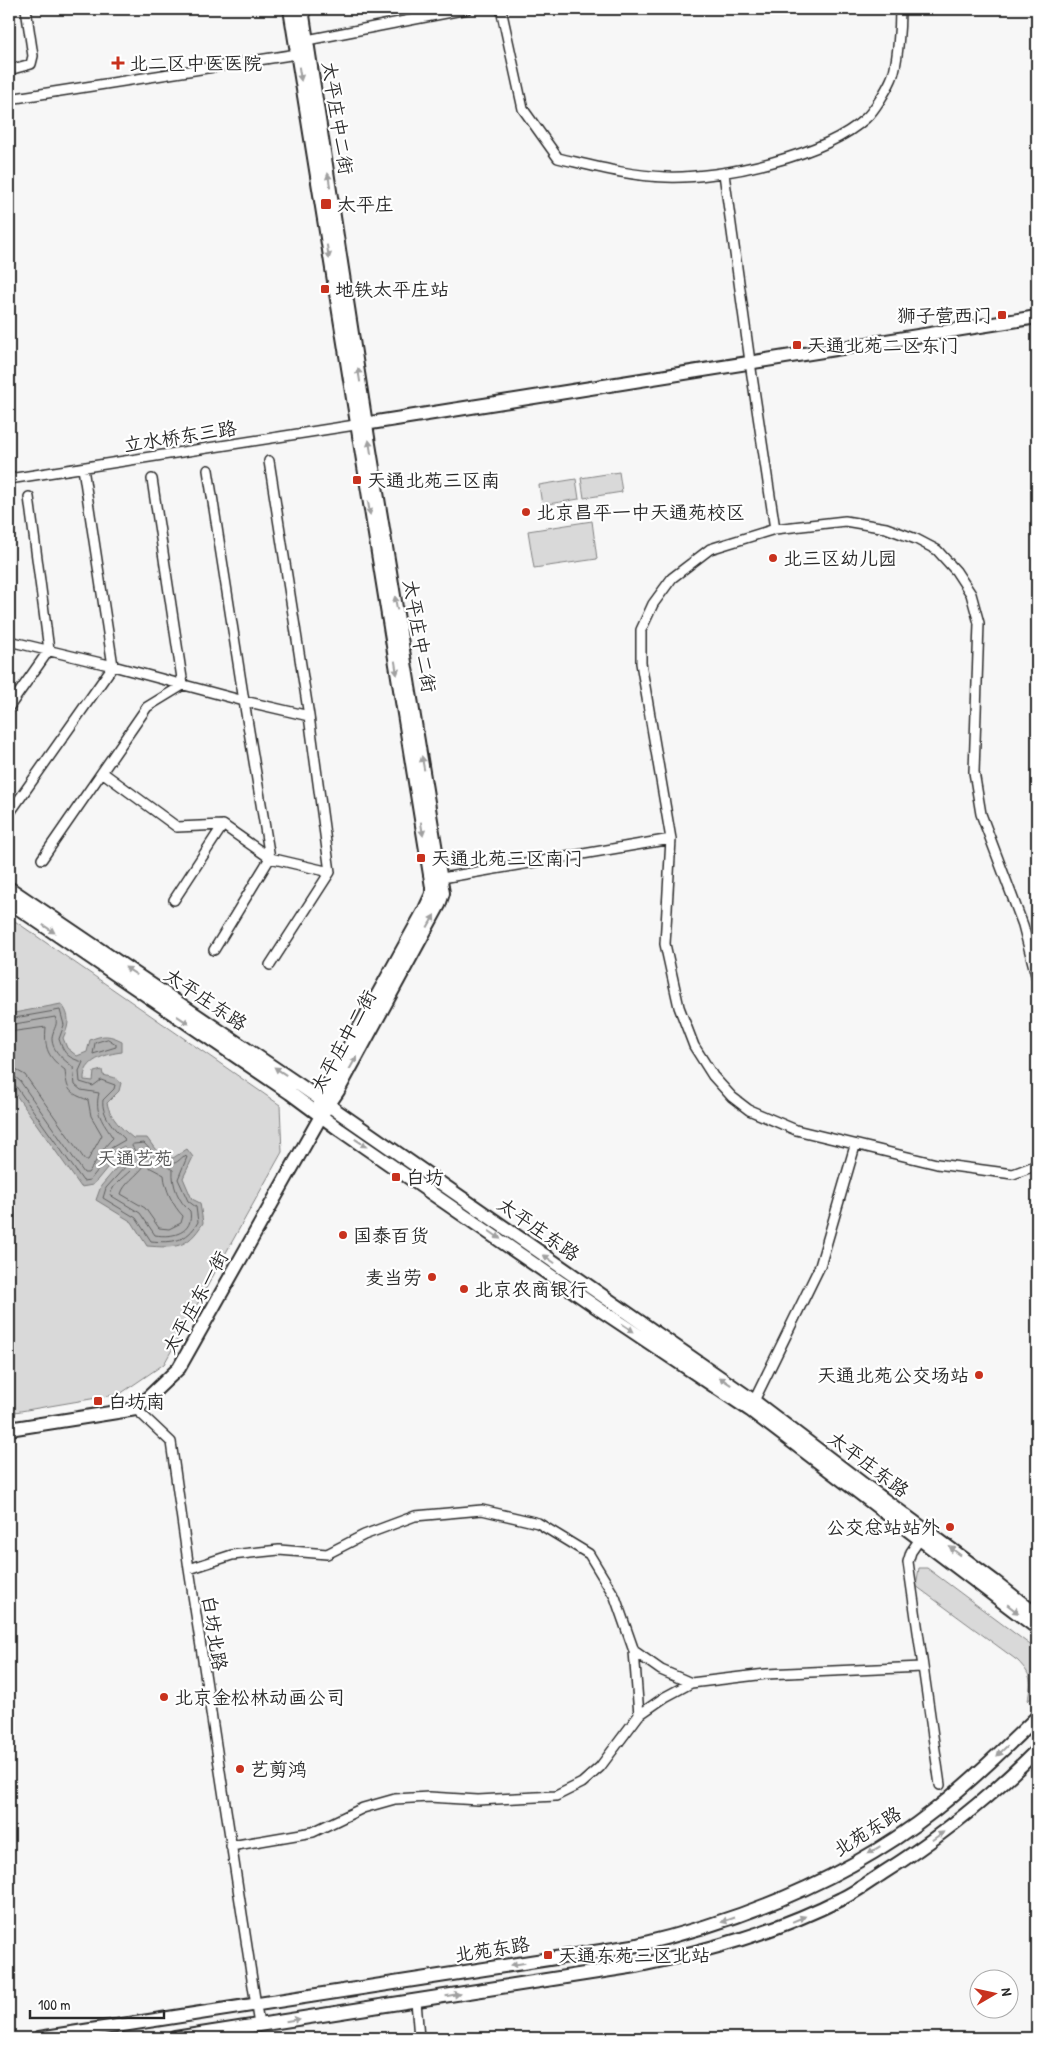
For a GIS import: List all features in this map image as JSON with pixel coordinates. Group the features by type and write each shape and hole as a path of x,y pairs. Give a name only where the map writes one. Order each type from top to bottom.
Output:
{"main road":[{"name":"太平庄中二街","path":"290,9 437,879 443,892 439,905 323,1107"},
{"name":"太平庄中二街","path":"302,9 361,424"},
{"path":"361,424 1037,317"},
{"name":"太平庄东路","path":"9,888 752,1406 924,1534 1037,1615"},
{"name":"太平庄东路","path":"9,902 281,1087 323,1107"},
{"name":"太平庄东一街","path":"136,1409 179,1368 323,1107"},
{"path":"9,1429 136,1409"},
{"name":"太平庄东路","path":"924,1534 1037,1628"},
{"name":"北苑东路","path":"39,2038 633,1946 687,1933 738,1916 834,1874 889,1841 935,1810 986,1766 1037,1717"},
{"name":"北苑东路","path":"175,2038 636,1966 693,1954 745,1939 796,1920 843,1898 917,1850 1000,1787 1037,1750"}],"street":[{"path":"9,70 31,64 33,56 26,9"},
{"path":"9,98 297,54 307,40 467,9"},
{"path":"501,9 523,109 558,158 611,171 666,177 724,174 806,152 844,135 868,117 892,79 900,28 900,9"},
{"path":"724,174 775,529"},
{"name":"立水桥东三路","path":"9,479 361,424"},
{"path":"269,461 309,716 330,872 270,965"},
{"path":"11,811 113,666 83,468"},
{"path":"208,470 270,858 214,950"},
{"path":"152,479 183,685"},
{"path":"9,707 49,650 29,497"},
{"path":"1037,979 1023,925 981,814 974,772 979,623 971,594 956,571 937,550 916,539 886,528 845,520 775,529 710,550 672,578 653,604 641,630 641,663 671,839 665,944 679,1007 694,1046 713,1076 732,1097 750,1110 796,1130 855,1146 937,1164 1013,1174 1037,1165"},
{"path":"9,641 309,716"},
{"path":"42,859 147,707 183,685"},
{"path":"102,772 177,827 223,825 270,858 330,872"},
{"path":"174,900 223,825"},
{"path":"437,879 671,839"},
{"path":"752,1406 820,1266 855,1146"},
{"name":"白坊北路","path":"136,1409 171,1442 188,1569 259,2025"},
{"path":"188,1569 232,1555 279,1550 327,1554 364,1534 415,1516 482,1510 538,1523 589,1554 615,1597 634,1651 639,1715"},
{"path":"924,1534 911,1552 908,1562 940,1785"},
{"path":"634,1651 661,1670 691,1683"},
{"path":"231,1846 313,1832 363,1808 395,1799 429,1797 478,1800 556,1796 582,1783 600,1767 639,1715 665,1697 691,1683 766,1674 922,1667"},
{"path":"416,2000 419,2038"}],"green space":[{"path":"619,472 622,492 584,498 581,478"},
{"path":"576,479 579,499 542,505 539,485"},
{"path":"592,521 597,559 534,568 528,531"},
{"name":"天通艺苑","path":"9,917 280,1105 282,1152 164,1364 120,1394 9,1413"},
{"path":"919,1568 927,1568 1037,1650 1037,1691 1028,1701 1030,1679 1023,1666 916,1586"}],"water":[{"path":"61,1004 68,1016 67,1029 63,1038 67,1048 77,1056 87,1052 90,1040 95,1038 107,1036 122,1041 122,1052 103,1056 91,1063 87,1067 84,1080 93,1081 94,1072 102,1070 103,1075 115,1078 121,1083 119,1091 107,1103 117,1123 133,1138 147,1138 155,1149 173,1158 187,1149 193,1157 183,1178 192,1199 200,1203 203,1223 197,1232 186,1242 165,1247 147,1246 132,1222 96,1200 101,1186 130,1152 124,1146 115,1151 107,1168 93,1185 81,1187 9,1085 9,1014"}],"place":[{"name":"北二区中医医院","path":"118,63"},
{"name":"太平庄","path":"326,204"},
{"name":"地铁太平庄站","path":"325,289"},
{"name":"狮子营西门","path":"1002,315"},
{"name":"天通北苑二区东门","path":"797,345"},
{"name":"天通北苑三区南","path":"357,480"},
{"name":"北京昌平一中天通苑校区","path":"526,512"},
{"name":"北三区幼儿园","path":"773,558"},
{"name":"天通北苑三区南门","path":"421,858"},
{"name":"白坊","path":"396,1177"},
{"name":"国泰百货","path":"343,1235"},
{"name":"麦当劳","path":"432,1277"},
{"name":"北京农商银行","path":"464,1289"},
{"name":"天通北苑公交场站","path":"979,1375"},
{"name":"白坊南","path":"98,1401"},
{"name":"公交总站站外","path":"950,1527"},
{"name":"北京金松林动画公司","path":"164,1697"},
{"name":"艺剪鸿","path":"240,1769"},
{"name":"天通东苑三区北站","path":"548,1955"}]}
